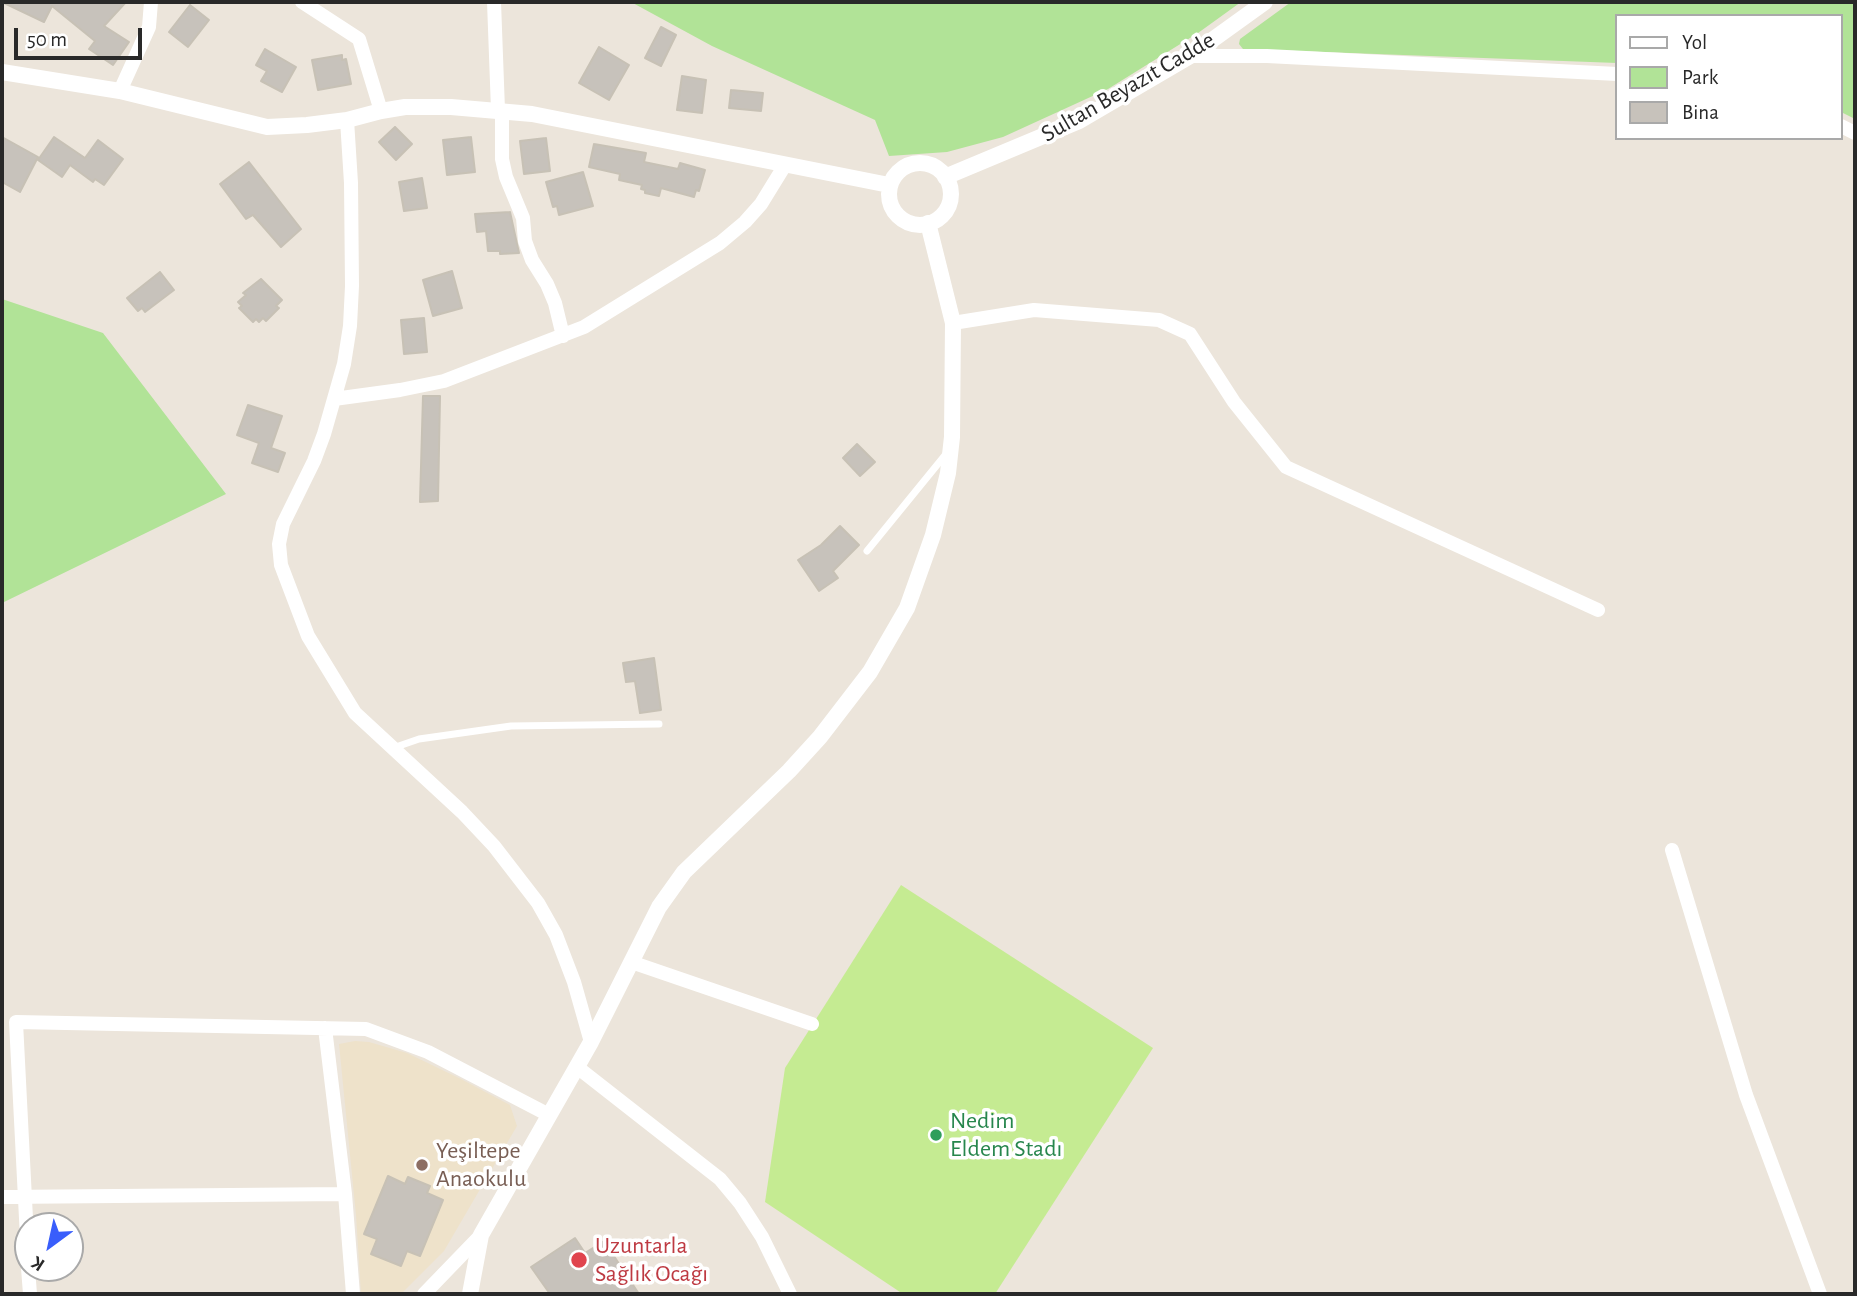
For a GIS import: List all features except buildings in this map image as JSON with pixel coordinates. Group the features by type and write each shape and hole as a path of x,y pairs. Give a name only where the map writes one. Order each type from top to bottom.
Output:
{"street":[{"path":"302,2 359,39 381,111"},
{"path":"494,2 502,159 506,177 523,218 528,251 555,303 563,335"},
{"name":"Sultan Beyazıt Cadde","path":"945,177 1079,121 1190,57 1265,2"},
{"path":"120,91 145,37 154,4"},
{"path":"1190,57 1267,56 1616,74"},
{"path":"2,72 120,91 267,127 307,125 347,120 381,111 429,107 532,114 889,185"},
{"path":"347,120 351,183 352,286 344,364 314,461 283,524 279,544 281,565 308,636 355,713 462,812 494,846 538,903 556,936 574,982 591,1042"},
{"path":"919,163 938,169 945,177 949,186 948,205 944,213 928,223 917,225 898,216 889,197 889,185 901,170 919,163"},
{"path":"334,399 444,382 593,321 720,243 746,222 761,204 785,165"},
{"path":"427,1294 481,1235 591,1042 659,908 674,885 820,737 853,696 891,640 907,608 933,536 948,472 954,398 953,323 928,223"},
{"path":"953,323 1034,310 1159,320 1190,334 1234,402 1286,467 1598,611"},
{"path":"1672,850 1746,1095 1820,1294"},
{"path":"631,962 812,1024"},
{"path":"26,1212 9,1021 366,1029 406,1042 478,1076 549,1115"},
{"path":"325,1028 345,1194 353,1294"},
{"path":"577,1067 720,1180 740,1203 762,1237 790,1294"},
{"path":"2,1197 345,1194"},
{"path":"470,1294 481,1235"}],"lane":[{"path":"867,551 951,448"},
{"path":"393,748 419,739 511,726 659,724"}],"shaded area":[{"name":"Yeşiltepe Anaokulu","path":"369,1042 407,1053 461,1079 510,1105 517,1126 444,1251 401,1294 361,1294 339,1044"}],"green space":[{"path":"631,2 1241,2 1198,33 1108,89 1003,137 947,152 889,156 875,120 712,46"},
{"path":"1291,2 1855,2 1855,119 1843,113 1843,14 1616,14 1616,63 1243,49 1239,44 1240,39"},
{"path":"2,299 103,333 226,494 2,603"},
{"name":"Nedim Eldem Stadı","path":"901,885 1153,1048 995,1294 903,1294 765,1202 785,1068"}],"place":[{"name":"Nedim Eldem Stadı","path":"936,1135"},
{"name":"Yeşiltepe Anaokulu","path":"422,1165"},
{"name":"Uzuntarla Sağlık Ocağı","path":"579,1260"}]}
